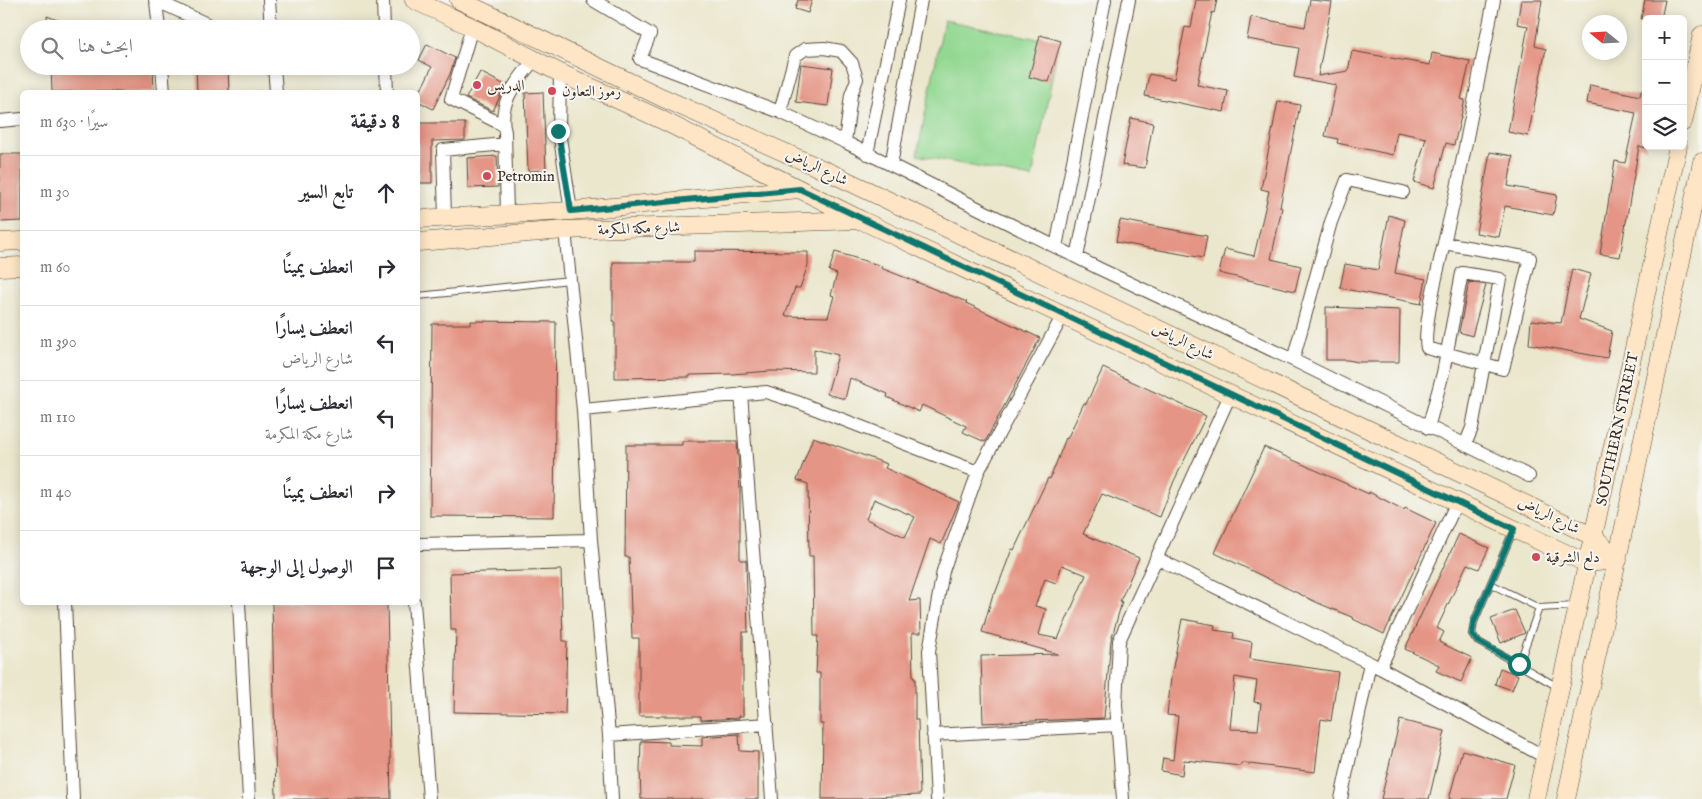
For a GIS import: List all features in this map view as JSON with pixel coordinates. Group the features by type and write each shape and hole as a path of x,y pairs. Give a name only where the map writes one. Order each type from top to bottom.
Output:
{"main road":[{"name":"شارع الرياض","path":"414,0 472,27 560,73 645,112 861,220 1586,564"},
{"name":"شارع الرياض","path":"459,0 661,97 835,175 1594,537 1618,560"},
{"path":"1687,105 1702,35"},
{"path":"645,112 658,107 661,97"},
{"name":"SOUTHERN STREET","path":"1536,799 1677,150"},
{"path":"743,195 748,179 748,171 744,162"},
{"name":"SOUTHERN STREET","path":"1566,799 1702,162"},
{"name":"شارع مكة المكرمة","path":"420,219 571,211 800,189"},
{"name":"شارع مكة المكرمة","path":"420,242 565,230 861,220"},
{"path":"0,242 20,241"},
{"path":"0,267 20,266"},
{"path":"1586,564 1618,560"}],"street":[{"path":"157,20 156,0 199,20"},
{"path":"269,0 270,20"},
{"path":"383,0 384,20"},
{"path":"593,0 650,34 640,59 780,112 845,142 1100,270 1293,360 1529,476"},
{"path":"868,154 899,0"},
{"path":"891,165 921,0"},
{"path":"1056,247 1106,0"},
{"path":"1077,257 1129,0"},
{"path":"1444,243 1530,258 1503,369 1446,355 1427,348 1426,342 1444,243 1457,188 1494,0"},
{"path":"472,27 451,99 503,125"},
{"path":"780,112 795,56 805,49 824,48 841,51 852,63 856,79 851,95 845,142"},
{"path":"507,215 503,125 506,98 534,60"},
{"path":"560,73 558,131 571,211"},
{"path":"163,75 164,90"},
{"path":"275,75 276,90"},
{"path":"386,75 387,90"},
{"path":"0,121 20,119"},
{"path":"445,218 443,150 505,144"},
{"path":"1293,360 1331,222 1346,180 1402,192"},
{"path":"565,230 583,410 591,540 609,735 612,799"},
{"path":"1428,428 1446,355 1462,274 1500,279 1472,428 1465,445"},
{"path":"937,799 929,651 943,571 978,472 1063,315"},
{"path":"583,410 766,392 800,402 978,472"},
{"path":"741,393 772,799"},
{"path":"1124,799 1116,705 1119,641 1230,395"},
{"path":"1341,799 1375,665 1457,502"},
{"path":"420,544 591,540"},
{"path":"1156,558 1375,665 1545,757"},
{"path":"65,605 73,799"},
{"path":"238,605 249,799"},
{"path":"414,605 429,799"},
{"path":"609,735 767,724"},
{"path":"933,735 1118,726"}],"lane":[{"path":"420,296 570,280"},
{"path":"1514,529 1474,622 1472,634 1477,641 1559,687"},
{"path":"1491,584 1539,608 1577,606"},
{"path":"1519,664 1539,608"}],"green space":[{"path":"944,20 1059,43 1032,178 917,155"}],"building":[{"path":"798,0 812,0 808,13 795,9"},
{"path":"1196,0 1217,0 1214,13 1212,12 1197,85 1228,91 1224,112 1145,96 1149,74 1174,79 1185,27 1191,28"},
{"path":"1310,0 1332,2 1318,76 1348,71 1352,51 1430,65 1432,53 1470,61 1461,99 1465,100 1454,145 1446,143 1434,188 1414,182 1426,138 1397,132 1393,155 1337,143 1338,139 1325,136 1336,85 1294,77 1299,48 1247,39 1251,17 1305,27"},
{"path":"1521,0 1542,0 1535,46 1546,49 1528,136 1508,132 1528,26 1517,24"},
{"path":"1645,0 1665,0 1662,15 1642,15 1641,19"},
{"path":"47,16 57,20 47,20"},
{"path":"1040,35 1061,41 1049,82 1029,77"},
{"path":"427,44 455,58 450,74 433,109 420,102 420,92 432,67 420,61"},
{"path":"801,64 833,68 828,106 796,102"},
{"path":"480,72 505,85 493,111 466,98"},
{"path":"51,75 153,75 154,90 52,90"},
{"path":"196,75 228,75 229,90 197,90"},
{"path":"1590,85 1640,96 1642,90 1642,147 1639,146 1620,257 1600,254 1615,161 1625,163 1636,113 1587,103"},
{"path":"543,92 546,170 528,171 525,93"},
{"path":"1278,101 1300,105 1271,259 1301,266 1295,291 1219,273 1225,249 1254,256 1269,191 1261,189"},
{"path":"1131,118 1153,123 1145,168 1122,165"},
{"path":"420,123 465,123 465,140 432,141 432,183 420,183"},
{"path":"1490,152 1513,156 1508,186 1557,195 1553,215 1505,206 1499,237 1476,233"},
{"path":"0,154 20,154 20,221 0,222"},
{"path":"497,156 498,187 468,188 467,158"},
{"path":"1389,215 1405,220 1395,273 1426,279 1421,304 1340,288 1345,264 1378,270"},
{"path":"1120,220 1207,236 1203,258 1116,242"},
{"path":"694,251 808,252 808,265 800,288 795,288 785,316 828,317 834,296 831,295 837,274 829,271 835,252 882,266 881,268 967,302 1040,338 985,442 963,432 966,426 922,405 919,412 887,397 888,394 850,378 845,399 827,394 838,355 814,349 814,372 771,371 690,375 690,377 615,378 613,262 694,262"},
{"path":"1572,269 1591,274 1579,319 1612,331 1607,358 1529,344 1531,320 1561,323"},
{"path":"1469,282 1486,285 1472,336 1459,332"},
{"path":"1326,307 1400,310 1399,362 1326,360"},
{"path":"471,321 556,322 554,517 430,516 432,324 471,324"},
{"path":"1103,368 1206,416 1174,481 1160,517 1102,494 1083,534 1139,558 1120,601 1122,602 1111,640 1104,718 983,723 981,656 1058,654 982,632 993,594 995,594 1012,549 1014,550 1048,478 1050,479 1066,438 1084,403 1086,404","holes":["1062,565 1086,575 1058,639 1039,635 1046,609 1035,606 1045,579 1056,583"]},
{"path":"813,437 887,464 885,468 959,502 941,544 930,539 909,601 920,600 921,633 912,633 915,720 918,720 920,795 870,797 870,799 822,799 823,724 820,724 820,673 816,673 818,636 814,636 813,556 809,556 808,484 797,480","holes":["874,499 915,517 905,537 866,519"]},
{"path":"682,441 737,441 740,488 740,560 746,560 748,632 743,632 743,716 739,716 739,718 701,720 701,716 639,716 639,638 632,638 629,557 625,557 626,445 682,445"},
{"path":"1264,447 1436,523 1384,634 1215,553"},
{"path":"1459,534 1489,548 1479,569 1467,564 1437,628 1444,632 1439,642 1472,658 1461,682 1436,671 1439,665 1405,649"},
{"path":"561,570 563,641 567,641 565,714 454,712 456,630 451,630 450,573"},
{"path":"272,605 387,605 391,799 276,799"},
{"path":"1515,610 1525,633 1501,643 1491,619"},
{"path":"1182,619 1215,625 1214,630 1234,633 1233,638 1252,642 1250,659 1338,672 1331,721 1321,719 1315,772 1241,763 1241,766 1184,760 1182,775 1161,771 1163,758 1173,760 1178,716 1167,715 1171,678","holes":["1235,677 1257,681 1254,702 1261,703 1258,730 1230,729"]},
{"path":"1500,668 1518,675 1512,690 1495,684"},
{"path":"1400,720 1445,731 1429,799 1381,799"},
{"path":"739,734 740,751 758,752 758,799 641,799 641,741 669,742 669,745 702,746 702,737"},
{"path":"1462,750 1515,765 1506,799 1449,799"}],"place":[{"name":"الدريس","path":"477,85"},
{"name":"رموز التعاون","path":"552,91"},
{"name":"Petromin","path":"487,176"},
{"name":"دلع الشرقية","path":"1536,557"}],"route":[{"path":"558,131 571,211 800,189 861,220 1514,529 1474,622 1472,634 1477,641 1519,664"}]}
